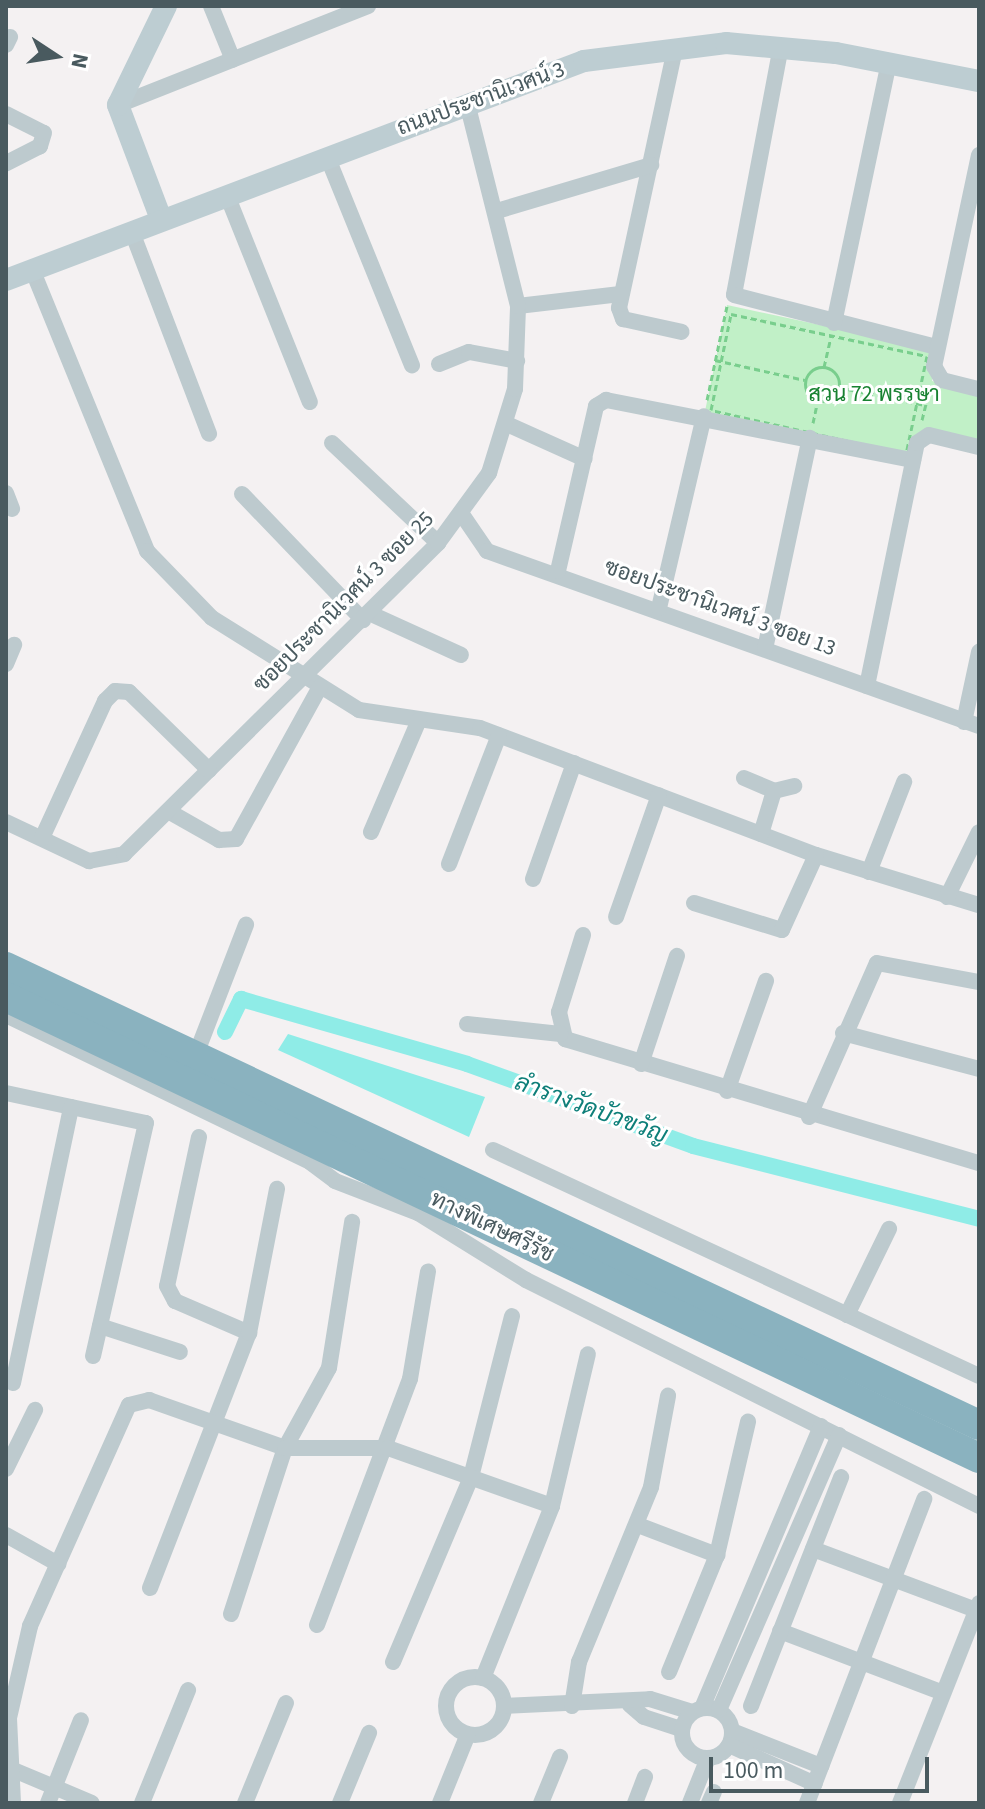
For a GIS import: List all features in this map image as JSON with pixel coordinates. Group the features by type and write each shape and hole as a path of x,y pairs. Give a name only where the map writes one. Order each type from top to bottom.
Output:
{"highway":[{"name":"ทางพิเศษศรีรัช","path":"6,967 979,1425"},
{"name":"ทางพิเศษศรีรัช","path":"6,997 979,1458"}],"street":[{"path":"161,219 118,105 166,6"},
{"path":"211,6 233,60"},
{"path":"118,105 233,60 329,13 368,6"},
{"path":"781,46 731,286 745,302 832,329 937,347"},
{"name":"ถนนประชานิเวศน์ 3","path":"6,280 584,61 675,49 781,46 979,81"},
{"path":"675,49 620,294 623,319 682,332"},
{"path":"832,329 889,63"},
{"name":"ซอยประชานิเวศน์ 3 ซอย 25","path":"42,838 89,861 124,854 438,543 489,473 507,424 517,361 518,306 497,211 467,103"},
{"path":"6,114 44,133 40,146 6,163"},
{"path":"979,155 937,347 935,373 979,389"},
{"path":"327,156 412,365"},
{"path":"497,211 651,165"},
{"path":"227,195 310,402"},
{"path":"132,232 209,434"},
{"path":"32,269 147,551 212,618 359,710 499,735 816,855 979,905"},
{"path":"518,306 620,294"},
{"path":"439,364 469,352 517,361"},
{"path":"558,571 596,406 606,400 810,435 913,460"},
{"path":"659,608 704,416"},
{"path":"507,424 585,459"},
{"path":"765,649 810,435"},
{"path":"867,686 913,460 921,437 974,446"},
{"path":"332,443 438,543"},
{"path":"242,494 366,617 461,655"},
{"name":"ซอยประชานิเวศน์ 3 ซอย 13","path":"461,513 487,551 558,571 972,724"},
{"path":"6,664 14,645"},
{"path":"972,724 979,652"},
{"path":"168,811 219,840 236,839 320,687"},
{"path":"6,822 42,838 115,691 129,692 209,770"},
{"path":"371,832 419,720"},
{"path":"449,864 499,735"},
{"path":"533,879 574,763"},
{"path":"744,778 774,791 794,786"},
{"path":"869,872 904,782"},
{"path":"761,834 774,791"},
{"path":"616,917 659,795"},
{"path":"947,897 979,832"},
{"path":"694,903 782,930 816,855"},
{"path":"200,1044 246,925"},
{"path":"560,1034 559,1012 583,935"},
{"path":"641,1064 677,956"},
{"path":"809,1117 843,1033 877,963 979,982"},
{"path":"727,1091 766,981"},
{"path":"6,1015 310,1162 335,1181 418,1213 526,1280 979,1506"},
{"path":"467,1024 560,1034 641,1064 809,1117 979,1163"},
{"path":"843,1033 979,1069"},
{"path":"6,1093 146,1123 93,1356"},
{"path":"13,1383 71,1107"},
{"path":"199,1137 167,1286 175,1301 249,1333"},
{"path":"493,1150 979,1376"},
{"path":"150,1588 219,1424 249,1333 277,1189"},
{"path":"231,1614 285,1448 329,1368 352,1222"},
{"path":"847,1315 889,1229"},
{"path":"317,1625 388,1448 410,1379 428,1271"},
{"path":"393,1662 471,1477 512,1316"},
{"path":"100,1326 180,1352"},
{"path":"483,1678 552,1506 588,1354"},
{"path":"572,1706 579,1662 638,1525 668,1396"},
{"path":"13,1803 16,1771 9,1718 30,1626 129,1405 149,1400 285,1448 388,1448 552,1506"},
{"path":"6,1469 35,1410"},
{"path":"669,1672 717,1555 748,1422"},
{"path":"704,1710 821,1426"},
{"path":"682,1729 704,1710 839,1435"},
{"path":"751,1706 841,1477"},
{"path":"807,1803 924,1499"},
{"path":"638,1525 717,1555"},
{"path":"6,1535 58,1564"},
{"path":"813,1549 978,1606 900,1803"},
{"path":"780,1631 943,1693"},
{"path":"483,1678 504,1706"},
{"path":"483,1678 460,1681 446,1700 451,1723 468,1734 494,1728 504,1706"},
{"path":"142,1803 188,1690"},
{"path":"504,1706 630,1705 661,1700 704,1710 731,1738 815,1784"},
{"path":"245,1803 286,1703"},
{"path":"630,1705 644,1717 682,1729"},
{"path":"52,1795 81,1720"},
{"path":"682,1729 686,1746 708,1758"},
{"path":"340,1803 369,1733"},
{"path":"440,1803 468,1734"},
{"path":"731,1738 821,1766"},
{"path":"690,1803 708,1758 731,1738"},
{"path":"541,1803 560,1757"},
{"path":"16,1771 52,1795 92,1803"},
{"path":"635,1803 645,1777"}],"path":[{"path":"704,416 727,305"},
{"path":"731,314 832,329 927,356 906,454 810,435 711,410 721,361 731,314"},
{"path":"806,380 824,367 832,329"},
{"path":"715,360 806,380 818,400 810,435"},
{"path":"824,367 838,387 925,405"},
{"path":"920,432 932,381"},
{"path":"818,400 838,387"}],"green space":[{"name":"สวน 72 พรรษา","path":"727,305 937,350 932,381 979,392 979,445 920,432 914,463 704,416"}],"water":[{"path":"288,1034 485,1097 469,1137 278,1050"}],"waterway":[{"name":"ลำรางวัดบัวขวัญ","path":"225,1032 241,999 467,1064 693,1146 979,1219"}]}
